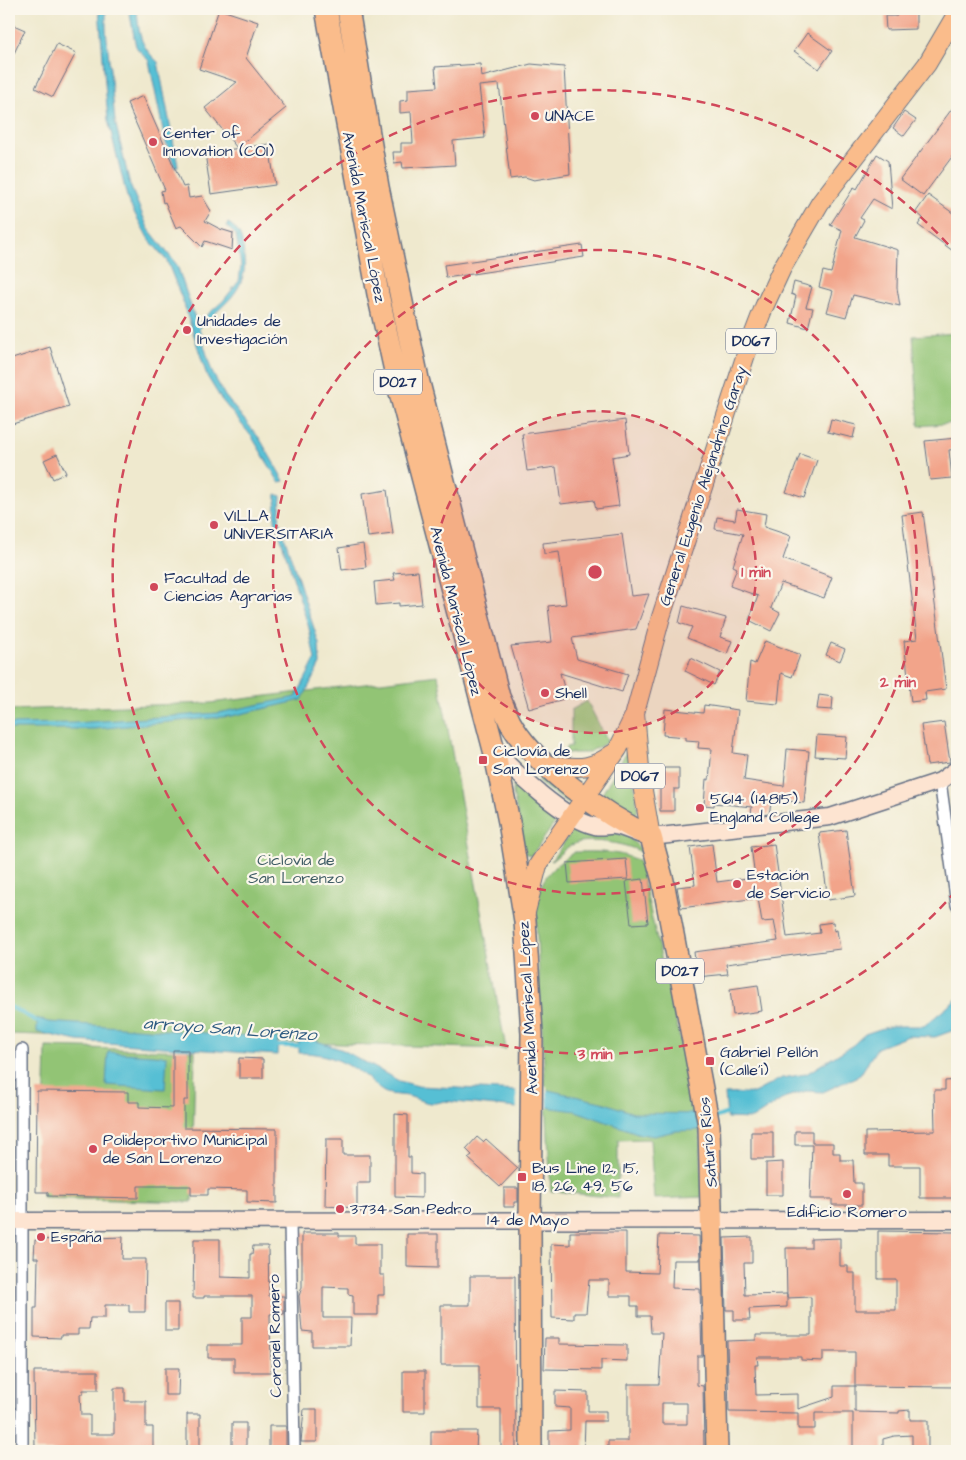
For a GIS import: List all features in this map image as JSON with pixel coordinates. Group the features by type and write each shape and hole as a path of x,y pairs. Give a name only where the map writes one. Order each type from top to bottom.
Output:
{"highway":[{"name":"Avenida Mariscal López","path":"326,9 378,294 404,408 494,750 509,822 525,921 530,980 532,1079 530,1220"},
{"name":"Avenida Mariscal López","path":"348,9 378,186 418,379 499,697 510,722 544,765 586,796"},
{"name":"D027","path":"586,796 625,823 651,838"},
{"name":"Saturio Ríos","path":"651,838 663,881 706,1105 711,1147 717,1451"},
{"name":"D027","path":"530,1220 531,1451"}],"main road":[{"name":"General Eugenio Alejandrino Garay","path":"651,838 641,779 635,713 664,607 746,354 764,307 782,268 820,203 926,64 956,12"},
{"name":"D067","path":"525,921 538,865 618,749 635,713"},
{"path":"544,765 583,768 600,763 618,749"}],"street":[{"path":"494,750 541,794 572,814 595,826 614,826 651,838 784,824 830,817 940,781 957,769"},
{"path":"940,781 957,905"},
{"path":"22,1050 16,1221 22,1451"},
{"name":"14 de Mayo","path":"16,1221 957,1220"},
{"name":"Coronel Romero","path":"290,1221 294,1451"}],"green space":[{"path":"957,333 957,423 919,426 913,336"},
{"name":"Ciclovia de San Lorenzo","path":"438,675 506,1049 9,1034 9,710 210,703"},
{"path":"587,701 608,742 587,753 566,753 566,747 571,746 571,710"},
{"path":"627,751 630,752 638,810 634,816 625,814 602,794"},
{"path":"540,778 573,798 568,804 538,782"},
{"path":"514,781 559,817 531,856 525,853 513,793"},
{"path":"575,827 596,835 615,833 626,835 644,854 630,847 590,841 571,845 551,861"},
{"path":"574,852 624,855 639,862 696,1108 701,1140 702,1197 654,1199 650,1139 618,1140 618,1198 551,1191 536,920 538,896 544,880 555,867"},
{"path":"46,1047 195,1051 192,1202 42,1198"}],"water":[{"path":"99,9 106,9 106,29 115,121 130,185 148,228 177,265 197,324 223,301 239,281 241,266 236,235 226,226 228,223 237,231 242,240 244,268 239,286 229,300 199,328 212,372 225,396 260,439 284,481 279,482 252,437 221,399 207,376 184,304 167,261 148,238 128,201 108,120"},
{"path":"129,9 137,9 141,38 147,50 158,62 178,166 175,168 165,140 149,61 136,47"},
{"path":"276,494 281,496 279,520 319,644 320,664 302,700 232,716 95,729 9,729 9,724 74,723 218,713 296,697 315,660 309,628 275,520"},
{"path":"957,999 957,1029 935,1037 908,1036 877,1048 860,1075 823,1092 806,1091 786,1097 752,1119 727,1118 725,1094 754,1093 782,1078 806,1074 853,1045 865,1034 892,1026 924,1026"},
{"path":"37,1018 48,1022 278,1038 277,1055 78,1041 37,1032"},
{"path":"299,1035 343,1050 399,1081 418,1086 518,1091 518,1108 444,1101 431,1103 408,1096 384,1092 359,1072 335,1059 317,1054 299,1053"},
{"path":"108,1052 167,1056 165,1089 106,1085"},
{"path":"544,1089 605,1103 633,1113 700,1114 702,1130 675,1131 654,1136 640,1134 576,1111 545,1107"}],"pier":[{"path":"544,1086 547,1087 548,1109 542,1107"},
{"path":"516,1088 521,1090 519,1111 517,1111"}],"building":[{"path":"219,9 258,22 246,58 286,108 237,148 205,108 237,82 199,69"},
{"path":"896,9 916,9 916,29 886,30 885,16 897,16"},
{"path":"9,23 25,30 9,64"},
{"path":"807,33 832,51 819,69 794,51"},
{"path":"57,44 76,53 53,97 35,88"},
{"path":"480,64 481,77 531,64 564,67 570,174 534,180 525,177 510,179 499,84 479,86 485,138 453,141 455,165 403,168 402,162 394,163 393,152 401,152 401,143 413,143 411,112 400,113 400,101 408,100 408,89 437,87 435,67"},
{"path":"143,96 183,187 187,186 189,198 202,196 211,211 205,221 233,233 232,250 205,241 202,247 181,226 176,228 165,202 163,203 161,191 165,190 127,103"},
{"path":"957,102 957,150 923,196 900,179"},
{"path":"904,112 916,120 904,136 893,128"},
{"path":"269,144 275,185 211,194 205,153"},
{"path":"877,154 888,161 892,209 873,199 860,218 864,220 855,237 898,250 897,288 900,306 853,295 846,317 827,312 833,291 819,287 823,271 831,273 842,230 830,225 854,187 857,189"},
{"path":"928,195 957,216 957,254 918,225 923,218 916,212"},
{"path":"582,245 584,257 446,278 444,265"},
{"path":"794,282 812,287 806,307 813,308 808,328 790,323 796,296 791,294"},
{"path":"50,347 69,407 9,425 9,360"},
{"path":"831,419 856,425 853,438 828,432"},
{"path":"625,420 629,454 612,457 619,506 596,509 594,500 561,504 556,467 527,471 522,434"},
{"path":"957,438 957,449 949,450 952,478 930,480 925,441"},
{"path":"57,454 66,473 53,479 44,460"},
{"path":"800,454 817,460 804,498 786,492"},
{"path":"387,490 393,534 368,537 362,494"},
{"path":"737,509 766,514 764,527 791,536 783,559 832,577 824,598 781,583 771,608 780,613 771,631 749,620 758,596 730,586 737,568 733,566 743,534 715,529 717,517 735,520"},
{"path":"923,512 946,689 925,692 926,700 911,702 904,641 917,639 902,515"},
{"path":"622,534 631,596 649,594 636,629 572,638 577,659 628,674 622,692 560,673 567,698 529,709 511,646 552,642 548,606 566,604 559,552 544,554 543,543"},
{"path":"363,544 366,567 342,570 339,548"},
{"path":"418,571 422,604 376,605 374,582 395,580 393,573"},
{"path":"683,606 726,618 720,637 732,641 727,654 687,638 692,627 679,623"},
{"path":"765,641 800,655 792,677 781,673 778,704 746,701 750,662 755,664"},
{"path":"831,643 845,649 840,661 826,655"},
{"path":"691,658 720,672 714,685 685,671"},
{"path":"819,695 833,697 832,710 817,709"},
{"path":"704,705 738,710 733,753 747,755 744,780 784,786 787,749 809,751 804,803 772,799 769,814 761,815 751,813 752,807 714,803 714,806 704,805 706,779 709,780 712,749 698,748 699,741 686,740 686,737 663,735 665,709 703,713"},
{"path":"944,722 950,762 927,765 921,725"},
{"path":"817,735 847,737 845,758 815,756"},
{"path":"660,768 679,768 679,789 674,789 674,811 660,811"},
{"path":"846,830 855,896 828,900 819,833"},
{"path":"712,844 717,882 755,877 751,847 774,844 787,937 820,933 819,924 833,922 834,931 837,930 840,949 726,964 728,974 697,977 694,952 778,941 774,921 762,922 758,898 681,908 677,887 695,885 690,847"},
{"path":"626,859 628,879 569,883 567,863"},
{"path":"643,879 648,923 631,924 626,881"},
{"path":"758,985 762,1011 733,1015 730,989"},
{"path":"173,1050 188,1050 188,1100 184,1100 184,1128 277,1129 277,1203 247,1202 247,1190 208,1189 208,1195 191,1195 191,1186 138,1186 138,1198 48,1196 48,1192 36,1192 37,1091 128,1092 128,1102 139,1102 139,1107 173,1108"},
{"path":"239,1058 263,1059 263,1078 239,1078"},
{"path":"957,1080 957,1198 920,1198 920,1166 888,1166 888,1155 865,1155 865,1132 935,1131 934,1090 945,1090 945,1081"},
{"path":"395,1114 408,1115 408,1157 411,1157 411,1173 422,1174 422,1198 395,1197"},
{"path":"795,1131 812,1131 812,1143 833,1143 833,1153 840,1153 840,1160 853,1160 854,1183 862,1183 862,1205 832,1205 832,1199 810,1199 812,1145 795,1145"},
{"path":"751,1132 773,1132 773,1159 751,1159"},
{"path":"477,1137 483,1142 486,1139 518,1168 500,1187 468,1158 472,1155 466,1149"},
{"path":"326,1139 343,1139 343,1155 370,1155 370,1183 357,1183 357,1208 325,1206"},
{"path":"783,1162 783,1195 766,1195 766,1163"},
{"path":"504,1188 518,1188 518,1202 514,1202 514,1207 504,1207"},
{"path":"878,1231 957,1232 957,1387 855,1386 855,1412 899,1413 899,1411 910,1410 910,1420 928,1420 928,1451 912,1451 912,1435 883,1439 883,1451 853,1451 853,1413 815,1413 815,1429 798,1429 798,1413 729,1412 727,1341 756,1340 756,1335 811,1335 811,1297 787,1298 786,1248 811,1248 811,1239 840,1238 840,1266 848,1266 848,1273 855,1273 855,1310 896,1310 896,1279 878,1279","holes":["823,1352 855,1352 855,1386 834,1386 834,1397 798,1409 798,1394 756,1395 755,1365 758,1365 757,1357 801,1357 801,1360 823,1361"]},
{"path":"570,1232 626,1232 626,1272 657,1273 659,1235 699,1236 700,1260 673,1260 672,1288 700,1289 702,1356 697,1356 697,1385 703,1386 704,1451 608,1451 608,1441 628,1441 628,1384 659,1384 662,1333 651,1333 650,1316 638,1316 638,1306 631,1306 631,1296 609,1296 609,1280 589,1280 586,1313 574,1313 574,1319 552,1318 551,1244 570,1245","holes":["662,1403 687,1403 687,1424 662,1424"]},
{"path":"302,1233 339,1233 339,1236 355,1236 355,1244 380,1244 380,1275 384,1275 384,1295 378,1295 378,1315 353,1315 353,1295 348,1294 348,1288 323,1287 323,1318 351,1318 350,1346 312,1346 312,1332 302,1331 299,1296 302,1287"},
{"path":"407,1234 438,1234 438,1268 407,1267"},
{"path":"123,1237 122,1259 146,1259 145,1312 129,1312 129,1305 105,1305 105,1318 90,1318 89,1329 78,1329 78,1335 61,1335 61,1338 34,1337 34,1308 37,1308 38,1258 34,1258 35,1240"},
{"path":"752,1237 752,1263 744,1263 745,1295 787,1294 787,1307 749,1309 750,1320 734,1320 734,1310 726,1310 724,1238"},
{"path":"194,1239 220,1239 220,1277 250,1278 250,1254 252,1254 253,1246 268,1246 269,1296 284,1296 284,1314 270,1314 271,1372 234,1372 234,1358 208,1358 208,1345 242,1345 242,1317 252,1317 252,1296 204,1296 204,1298 193,1298"},
{"path":"470,1276 515,1276 516,1451 501,1451 501,1409 479,1409 479,1365 441,1365 441,1305 470,1305"},
{"path":"165,1303 178,1303 178,1331 165,1331"},
{"path":"545,1338 559,1338 559,1344 627,1345 627,1361 601,1360 601,1370 544,1369"},
{"path":"165,1368 179,1368 178,1395 165,1395"},
{"path":"34,1371 98,1371 98,1390 83,1390 83,1394 80,1394 81,1415 90,1415 90,1434 114,1434 114,1388 125,1388 125,1401 146,1401 146,1427 153,1427 153,1451 35,1451"},
{"path":"403,1371 425,1371 425,1412 403,1412"},
{"path":"555,1391 588,1392 588,1411 606,1411 606,1421 585,1421 584,1451 549,1451 549,1431 570,1430 570,1408 555,1407"},
{"path":"304,1409 317,1409 317,1442 301,1442"},
{"path":"187,1414 200,1414 200,1451 187,1451"},
{"path":"232,1423 246,1423 246,1451 232,1451"},
{"path":"269,1426 286,1426 286,1451 269,1451"},
{"path":"431,1431 477,1431 476,1451 431,1451"}],"waterway":[{"name":"arroyo San Lorenzo","path":"9,1006 40,1023"},
{"name":"arroyo San Lorenzo","path":"274,1046 302,1046"},
{"name":"arroyo San Lorenzo","path":"714,1118 731,1112"}],"place":[{"name":"UNACE","path":"535,116"},
{"name":"Center of Innovation (COI)","path":"153,142"},
{"name":"Unidades de Investigación","path":"187,330"},
{"name":"VILLA UNIVERSITARIA","path":"214,525"},
{"name":"Facultad de Ciencias Agrarias","path":"154,587"},
{"name":"Shell","path":"545,693"},
{"name":"Ciclovía de San Lorenzo","path":"483,760"},
{"name":"5614 (14815) England College","path":"700,808"},
{"name":"Estación de Servicio","path":"737,884"},
{"name":"Gabriel Pellón (Calle'i)","path":"710,1061"},
{"name":"Polideportivo Municipal de San Lorenzo","path":"93,1149"},
{"name":"Bus Line 12, 15, 18, 26, 49, 56","path":"522,1177"},
{"name":"Edificio Romero","path":"847,1194"},
{"name":"3734 San Pedro","path":"340,1209"},
{"name":"España","path":"41,1237"}]}
